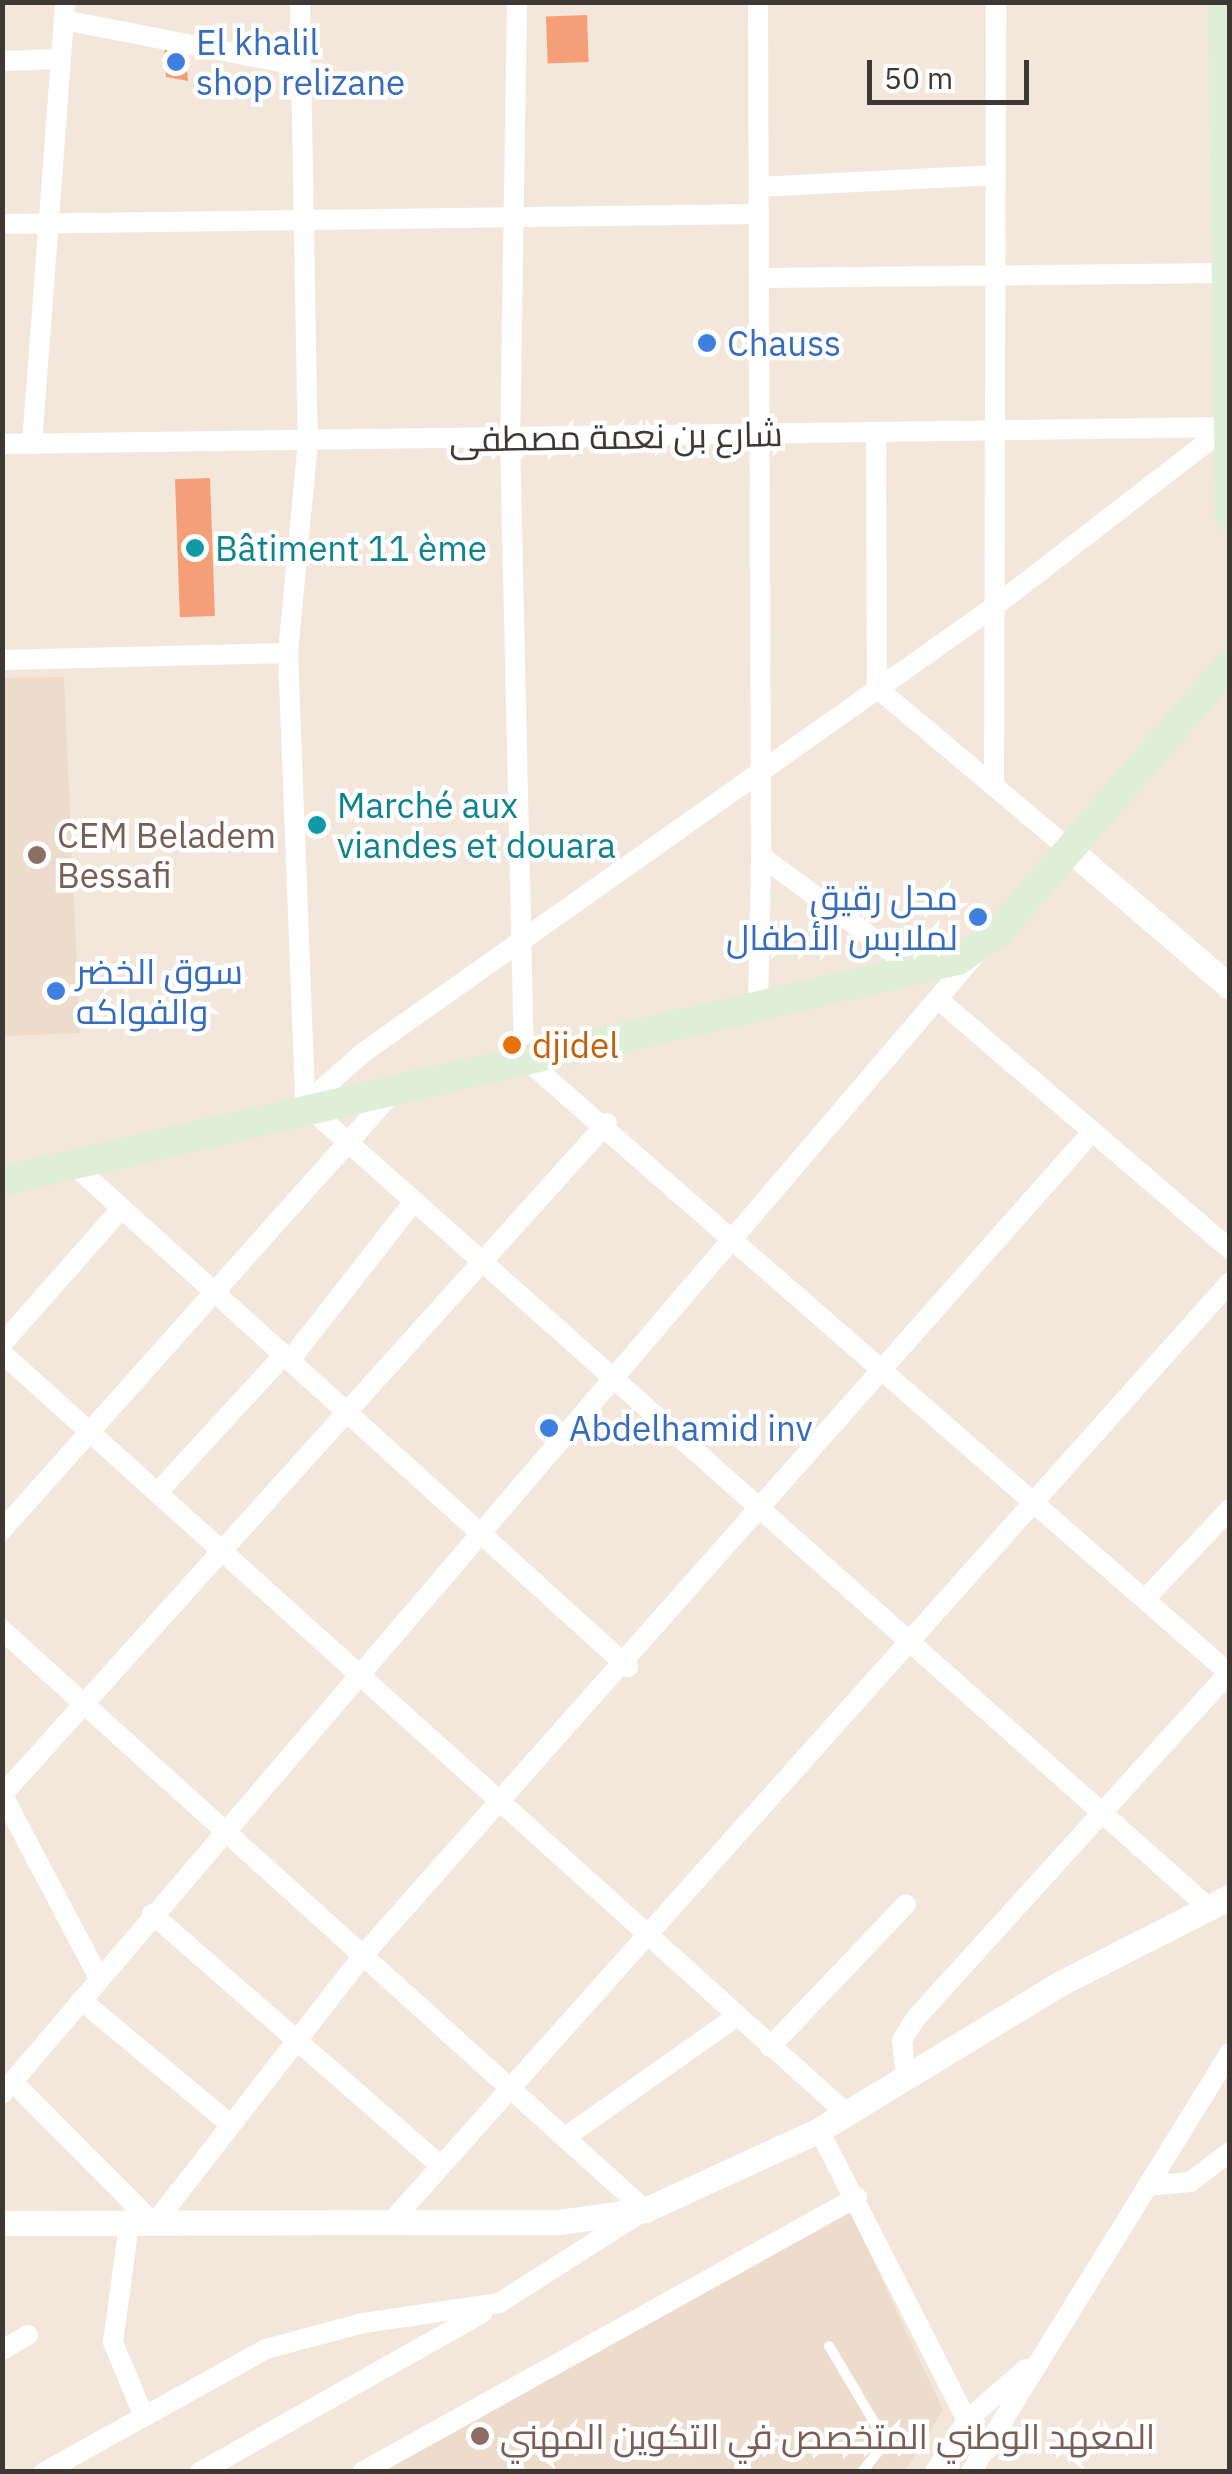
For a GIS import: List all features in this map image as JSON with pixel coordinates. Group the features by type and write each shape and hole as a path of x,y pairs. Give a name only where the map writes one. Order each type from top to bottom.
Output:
{"main road":[{"path":"1224,2 1230,517"},
{"path":"2,1181 305,1104 758,1005 915,969 978,950 1230,664"}],"street":[{"path":"200,2472 499,2303 645,2210 819,2130 1219,1902 1102,1816 906,1646 479,1267 305,1104 288,653 308,441 300,2"},
{"path":"517,2 510,438 524,1058 607,1123 1229,1673 907,2029 906,2077"},
{"path":"758,2 758,1005"},
{"path":"994,786 998,430 994,275 996,2"},
{"path":"32,444 65,11 301,66"},
{"path":"2,61 61,59"},
{"path":"759,187 994,175"},
{"path":"2,224 759,214"},
{"path":"759,278 1226,272"},
{"path":"305,1104 522,939 995,606 1228,427"},
{"name":"شارع بن نعمة مصطفى","path":"2,444 1228,427"},
{"path":"876,432 876,688"},
{"path":"2,660 288,653"},
{"path":"876,688 1230,987"},
{"path":"761,856 915,969"},
{"path":"142,2224 8,2088 224,1829 614,1386 978,950"},
{"path":"939,1000 1230,1248"},
{"path":"2,1530 398,1086"},
{"path":"99,1978 3,1795 226,1556 607,1123"},
{"path":"144,2416 114,2342 142,2224 230,2124 364,1954 628,1667 1093,1132"},
{"path":"74,1164 628,1667"},
{"path":"157,1494 287,1358 411,1205"},
{"path":"2,1344 122,1208"},
{"path":"392,2221 644,1934 1230,1282"},
{"path":"2,1354 846,2114"},
{"path":"1147,1597 1230,1509"},
{"path":"2,1630 645,2210"},
{"path":"770,2046 906,1904"},
{"path":"152,1914 440,2164"},
{"path":"80,2000 230,2124"},
{"path":"567,2136 736,2016"},
{"path":"970,2472 1230,2052"},
{"path":"819,2130 857,2197 968,2420"},
{"path":"1147,2186 1190,2182 1230,2152"},
{"path":"362,2472 857,2197"},
{"path":"2,2223 559,2222 645,2210"},
{"path":"44,2472 266,2349 364,2323 499,2303"},
{"path":"2,2350 28,2336"},
{"path":"935,2472 968,2420 1043,2354"}],"lane":[{"path":"829,2346 886,2442 862,2472"}],"shaded area":[{"name":"CEM Beladem Bessafi","path":"64,677 80,1033 3,1036 3,678"},
{"path":"850,2211 943,2410 905,2471 375,2472"}],"building":[{"path":"587,15 589,62 548,63 546,16"},
{"name":"El khalil shop relizane","path":"164,43 185,48 188,81 166,77"},
{"name":"Bâtiment 11 ème","path":"210,478 215,616 180,617 175,479"}],"place":[{"name":"El khalil shop relizane","path":"176,62"},
{"name":"Chauss","path":"707,343"},
{"name":"Bâtiment 11 ème","path":"195,548"},
{"name":"Marché aux viandes et douara","path":"317,825"},
{"name":"CEM Beladem Bessafi","path":"37,855"},
{"name":"محل رقيق لملابس الأطفال","path":"978,917"},
{"name":"سوق الخضر والفواكه","path":"56,991"},
{"name":"djidel","path":"512,1045"},
{"name":"Abdelhamid inv","path":"549,1428"},
{"name":"المعهد الوطني المتخصص في التكوين المهني","path":"480,2436"}]}
